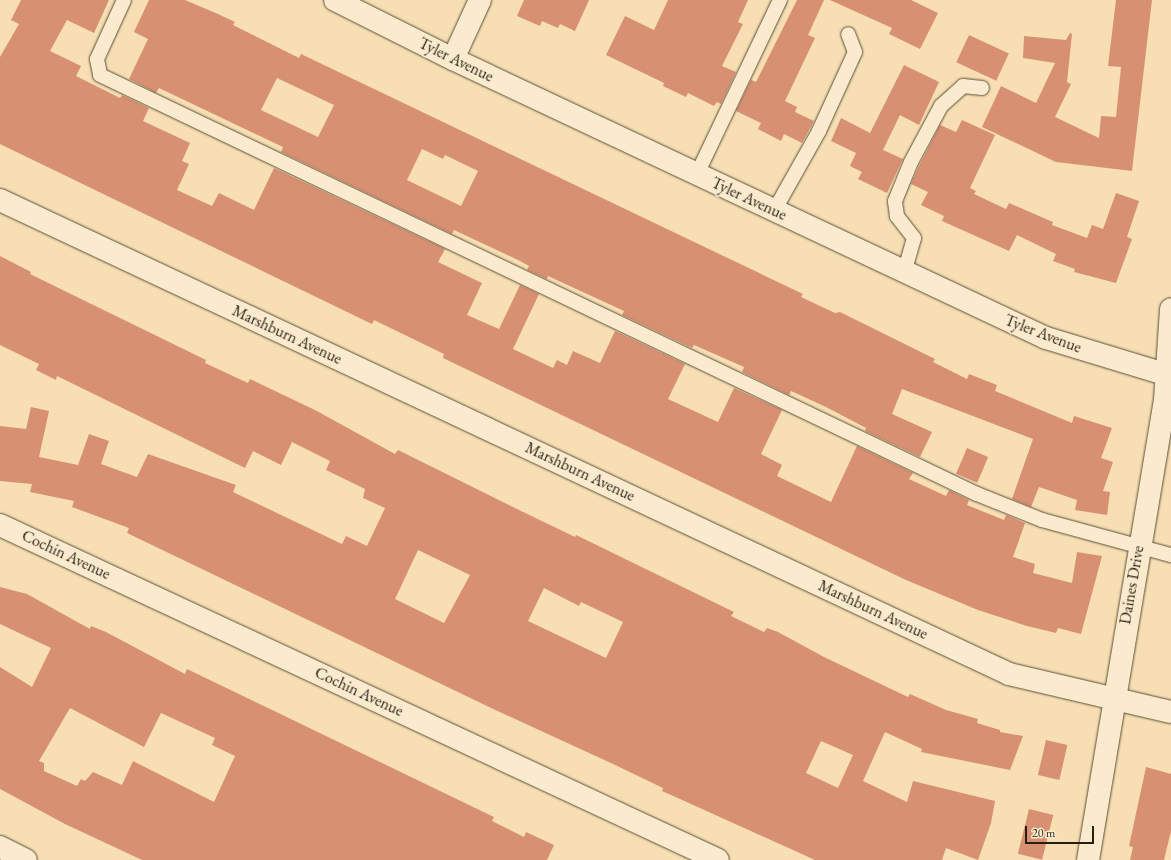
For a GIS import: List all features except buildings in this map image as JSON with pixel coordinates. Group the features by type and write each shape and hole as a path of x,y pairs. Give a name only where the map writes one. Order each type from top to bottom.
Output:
{"street":[{"name":"Tyler Avenue","path":"335,0 453,59 904,273 1046,338 1168,376"},
{"path":"453,59 480,0"},
{"name":"Marshburn Avenue","path":"0,200 1009,674 1171,712"},
{"name":"Daines Drive","path":"1088,860 1138,547 1165,400 1168,376 1171,309"},
{"name":"Cochin Avenue","path":"0,525 718,860"},
{"path":"0,847 26,860"}],"lane":[{"path":"124,0 97,58 100,75 977,494 1042,520 1171,555"},
{"path":"697,174 780,0"},
{"path":"774,211 819,131 855,52 848,34"},
{"path":"904,273 914,238 898,216 895,201 903,181 941,106 963,86 982,88"}]}
